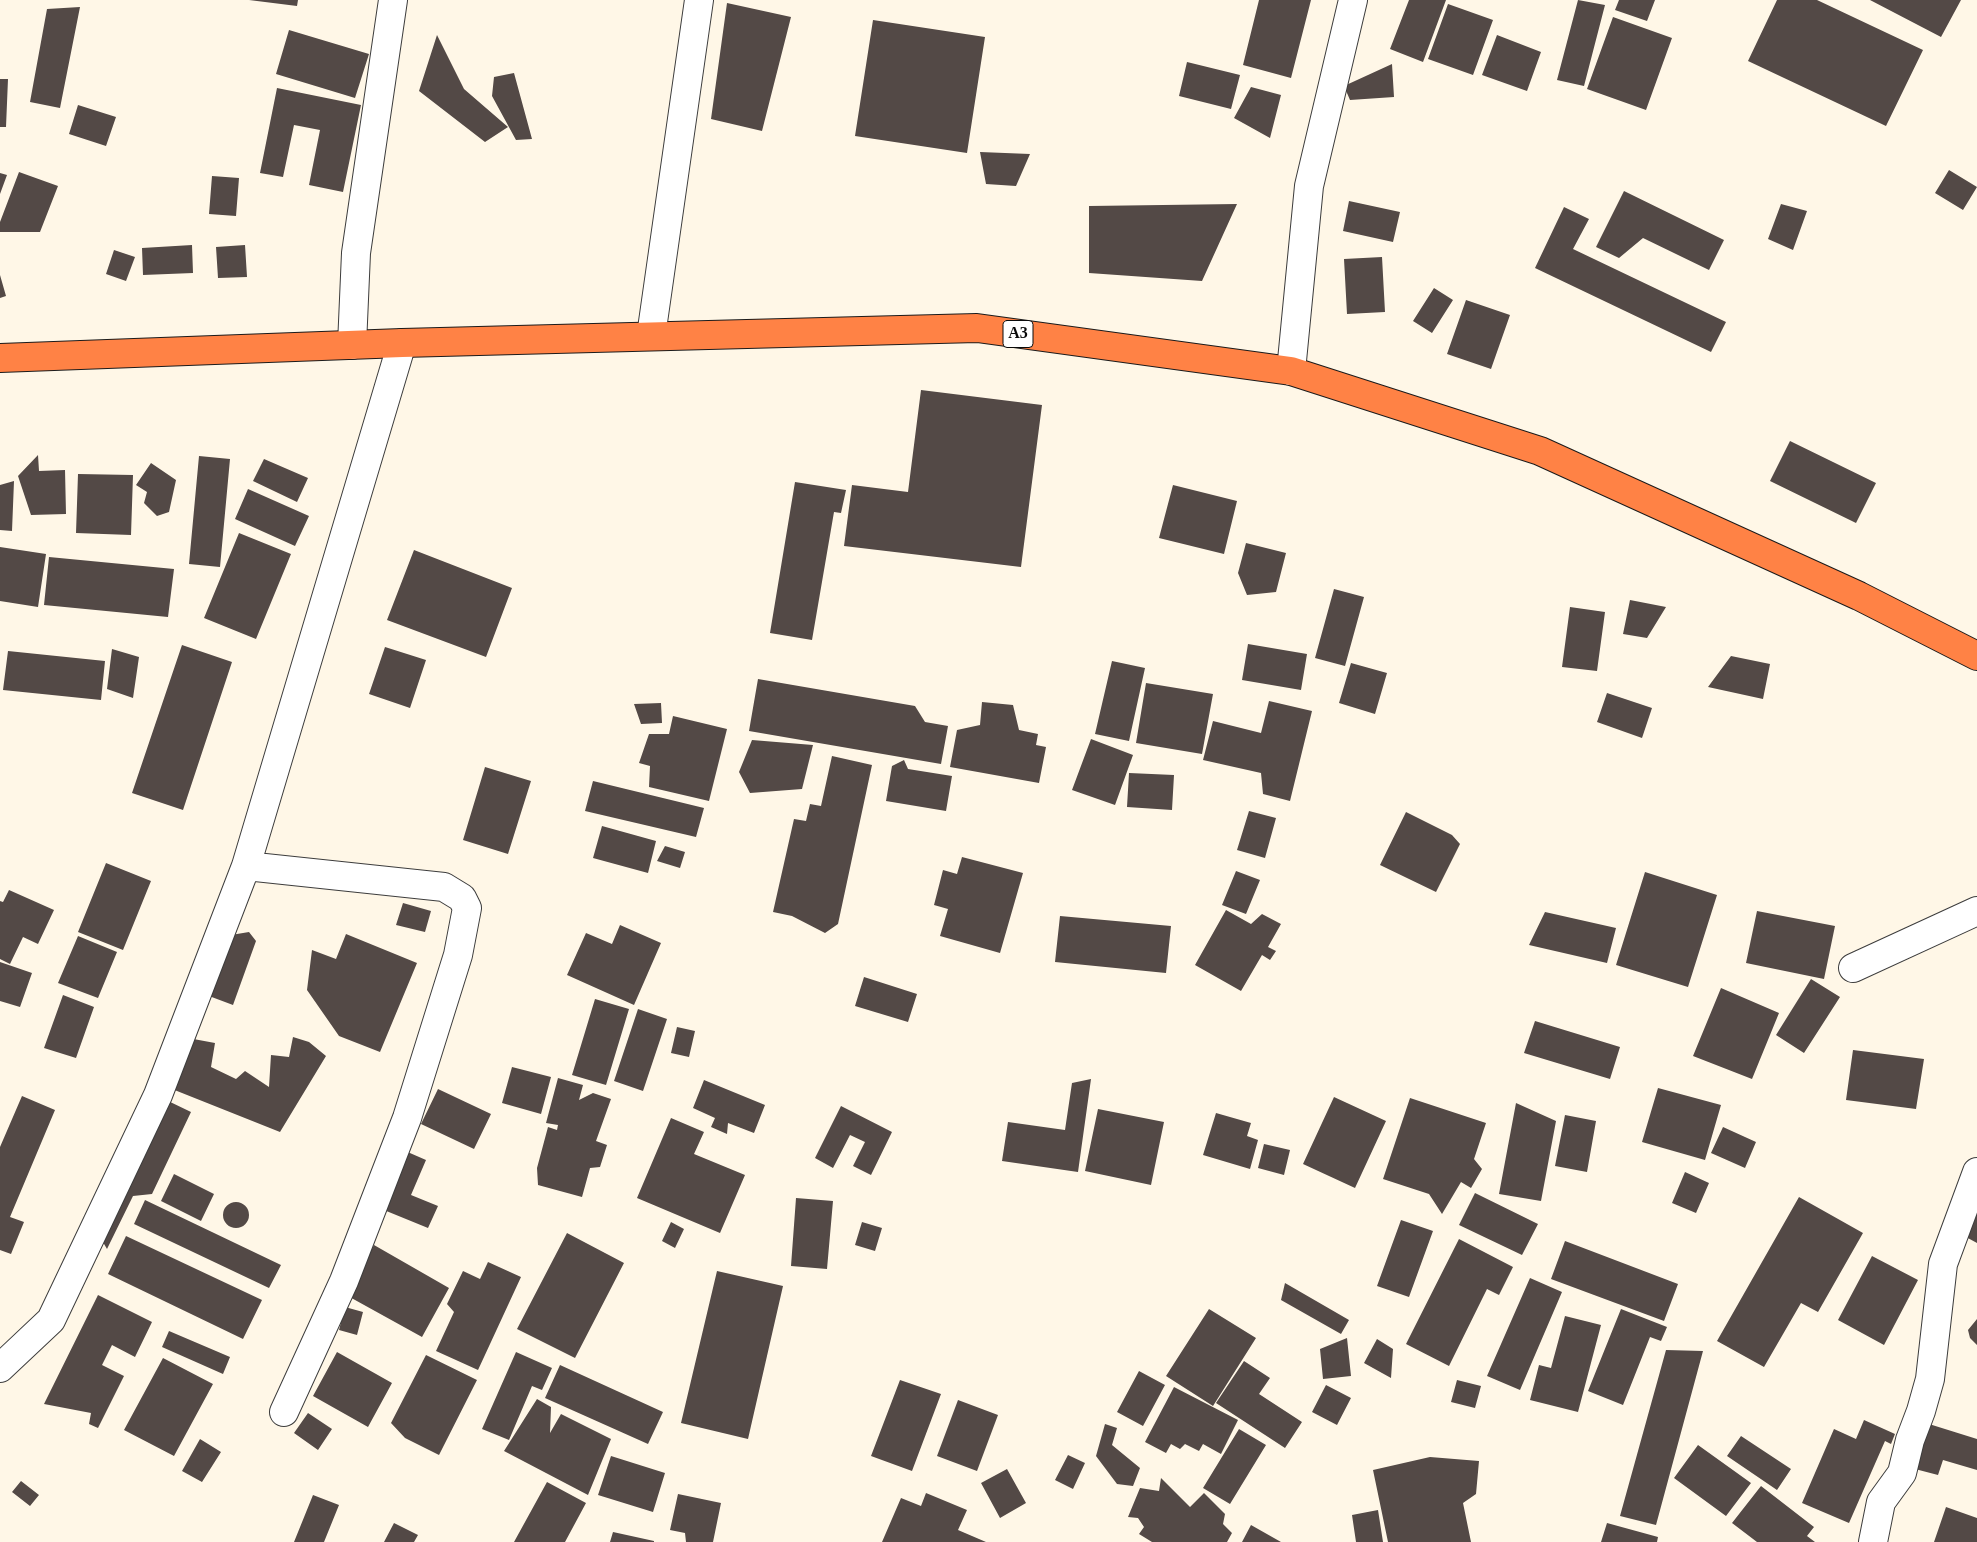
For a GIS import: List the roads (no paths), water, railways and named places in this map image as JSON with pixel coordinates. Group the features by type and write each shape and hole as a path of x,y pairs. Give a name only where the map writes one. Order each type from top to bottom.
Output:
{"highway":[{"name":"A3","path":"0,358 402,343 977,328 1292,371 1540,451 1859,596 1977,656"}],"street":[{"path":"352,345 356,253 393,0"},
{"path":"651,336 699,0"},
{"path":"1292,371 1309,186 1353,0"},
{"path":"0,1368 51,1320 158,1095 246,866 402,343"},
{"path":"246,866 444,887 462,898 467,908 458,955 407,1118 344,1281 284,1412"},
{"path":"1853,968 1977,911"},
{"path":"1873,1542 1881,1502 1902,1474 1910,1440 1930,1379 1943,1264 1977,1172"}]}
